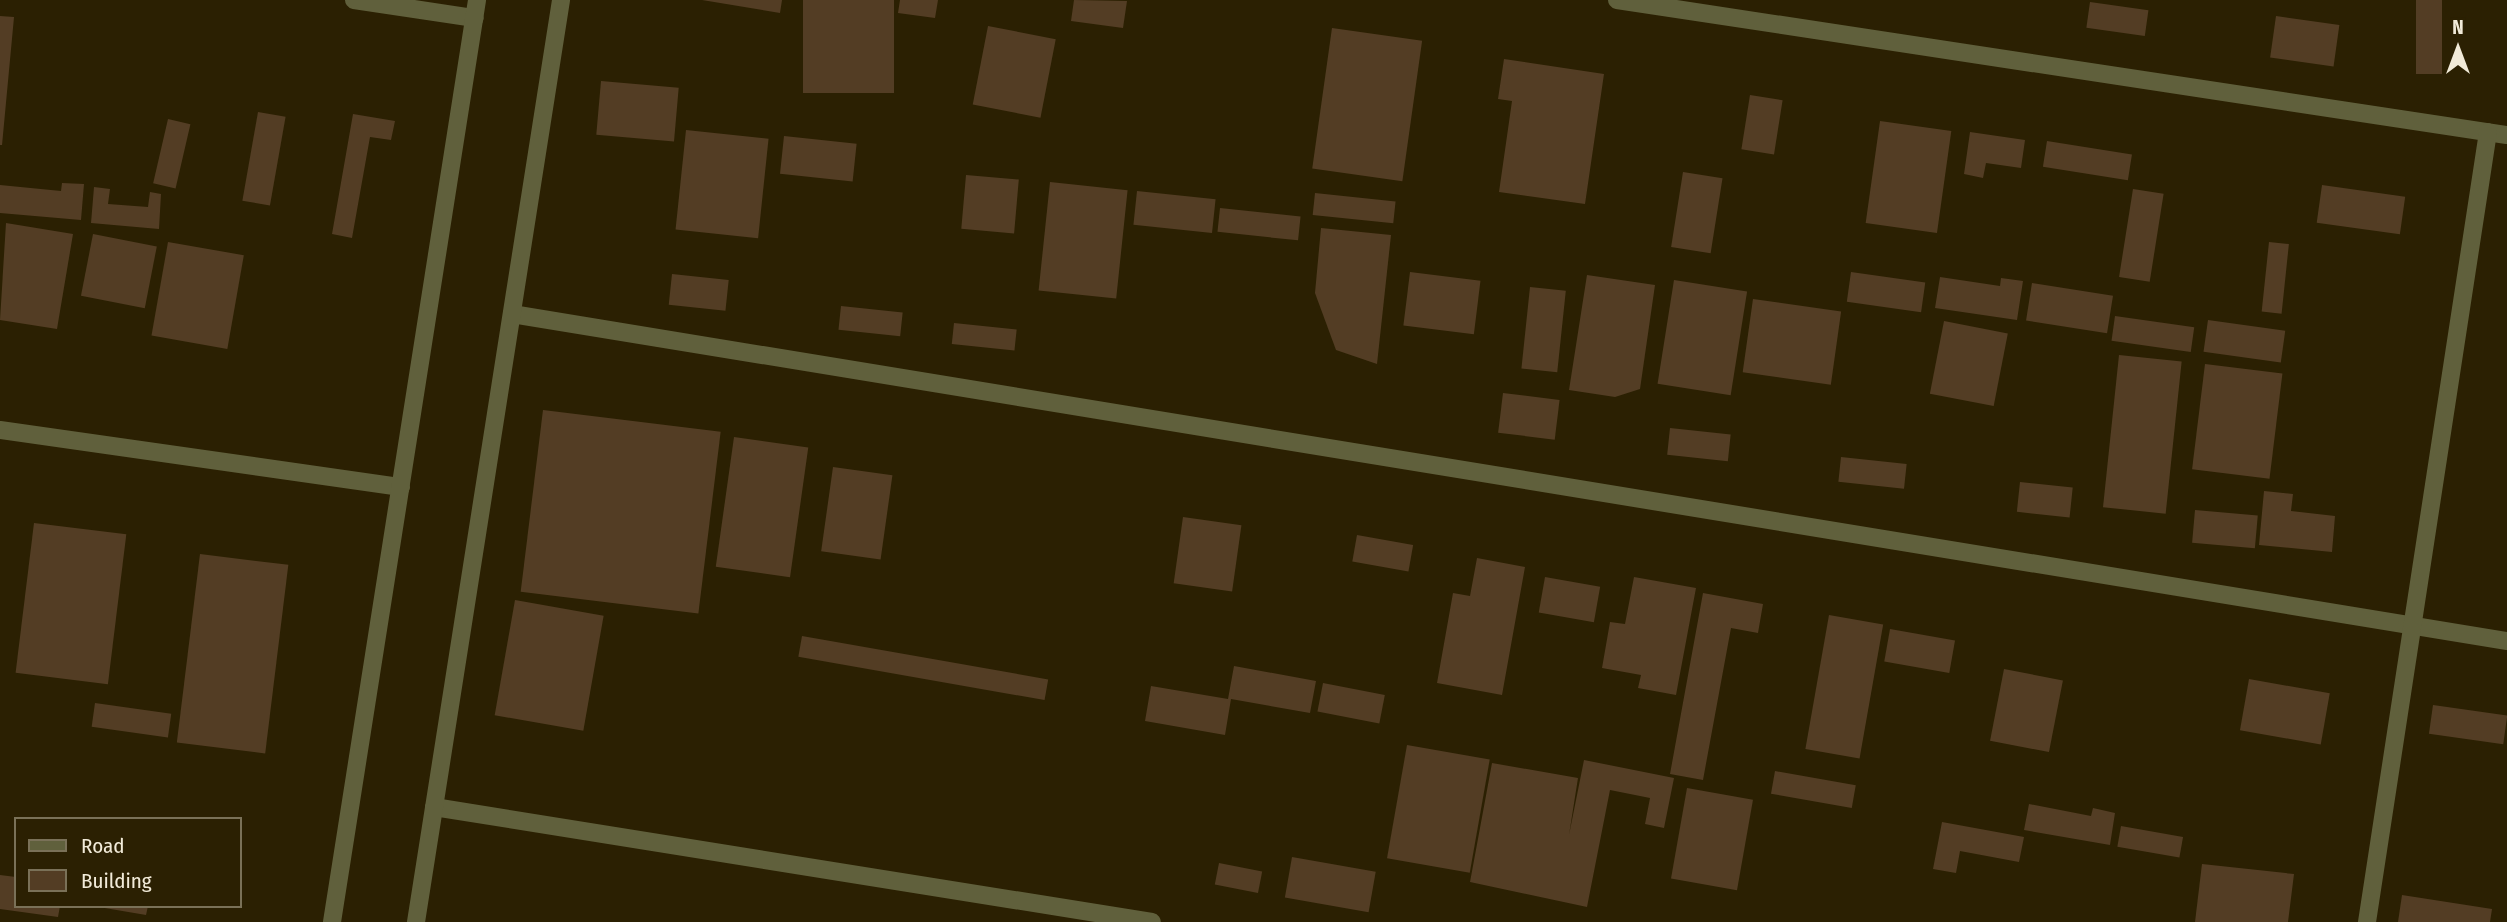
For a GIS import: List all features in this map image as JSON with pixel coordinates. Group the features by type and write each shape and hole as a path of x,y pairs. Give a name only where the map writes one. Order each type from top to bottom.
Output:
{"street":[{"path":"332,922 476,9 354,0"},
{"path":"416,922 561,0"},
{"path":"1617,0 2507,135"},
{"path":"2368,922 2488,132"},
{"path":"512,314 2507,641"},
{"path":"0,430 401,487"},
{"path":"434,807 1153,922"}],"building":[{"path":"702,0 782,0 780,13"},
{"path":"803,0 894,0 894,93 803,93"},
{"path":"900,0 938,0 935,18 898,13"},
{"path":"1074,0 1127,1 1123,28 1071,21"},
{"path":"2416,0 2442,0 2442,74 2416,74"},
{"path":"2090,2 2148,10 2145,36 2086,28"},
{"path":"0,16 14,17 2,145 0,145"},
{"path":"2276,16 2339,25 2334,66 2270,58"},
{"path":"988,26 1056,39 1040,118 973,105"},
{"path":"1332,28 1422,41 1402,181 1312,169"},
{"path":"1504,59 1604,74 1585,204 1499,192 1512,101 1498,99"},
{"path":"601,81 679,88 674,142 596,135"},
{"path":"1750,95 1783,100 1774,154 1741,149"},
{"path":"258,112 286,117 270,205 242,201"},
{"path":"353,114 395,121 391,140 370,137 352,238 332,234"},
{"path":"168,119 190,124 176,188 153,183"},
{"path":"1880,121 1951,131 1937,233 1866,223"},
{"path":"686,130 769,139 758,238 676,229"},
{"path":"1970,132 2025,140 2021,168 1986,163 1983,178 1964,174"},
{"path":"784,136 857,144 853,181 780,174"},
{"path":"2047,141 2132,154 2128,180 2043,167"},
{"path":"1683,172 1723,178 1711,253 1671,247"},
{"path":"966,175 1019,180 1014,233 961,229"},
{"path":"1050,182 1128,190 1116,299 1039,290"},
{"path":"62,183 84,184 81,220 0,213 0,185 61,191"},
{"path":"2322,185 2405,197 2400,234 2317,223"},
{"path":"94,187 110,189 108,204 148,207 150,192 161,194 159,229 91,223"},
{"path":"2133,189 2164,194 2150,282 2119,277"},
{"path":"1137,191 1216,199 1212,233 1133,225"},
{"path":"1315,193 1396,201 1393,223 1313,215"},
{"path":"1220,208 1301,216 1298,240 1217,232"},
{"path":"6,223 73,234 57,329 0,320"},
{"path":"1321,228 1391,235 1377,364 1336,350 1315,293"},
{"path":"93,234 157,246 145,308 81,296"},
{"path":"168,242 244,255 227,349 152,336"},
{"path":"2269,242 2289,244 2282,314 2262,312"},
{"path":"1410,272 1480,281 1474,334 1403,326"},
{"path":"1851,272 1925,282 1921,312 1847,302"},
{"path":"672,274 729,280 725,311 669,305"},
{"path":"1587,275 1655,285 1640,389 1615,397 1569,390"},
{"path":"1940,277 2000,286 2001,278 2023,281 2017,320 1935,308"},
{"path":"1674,280 1747,292 1731,395 1658,384"},
{"path":"2032,283 2113,296 2107,333 2026,321"},
{"path":"1530,287 1566,291 1557,372 1521,369"},
{"path":"1753,299 1841,311 1831,385 1743,372"},
{"path":"841,306 903,312 900,336 838,330"},
{"path":"2115,316 2194,327 2191,352 2112,341"},
{"path":"2208,320 2285,331 2281,363 2204,352"},
{"path":"1944,321 2008,333 1994,406 1930,394"},
{"path":"954,323 1017,330 1014,350 952,344"},
{"path":"2119,355 2182,362 2166,514 2103,507"},
{"path":"2205,364 2282,374 2270,479 2192,469"},
{"path":"1503,393 1560,400 1555,440 1498,433"},
{"path":"543,410 721,432 698,613 521,592"},
{"path":"1670,428 1731,434 1728,461 1667,455"},
{"path":"734,437 808,447 790,577 716,567"},
{"path":"1841,457 1907,464 1904,489 1838,482"},
{"path":"833,467 892,475 881,560 821,551"},
{"path":"2020,482 2073,488 2070,517 2017,512"},
{"path":"2264,491 2293,494 2291,511 2335,516 2332,552 2259,545"},
{"path":"2195,510 2258,515 2255,548 2192,543"},
{"path":"1183,517 1241,525 1232,592 1174,583"},
{"path":"34,523 126,534 108,684 16,673"},
{"path":"1357,535 1413,545 1408,571 1352,562"},
{"path":"200,554 288,565 265,753 177,743"},
{"path":"1477,558 1525,567 1502,695 1437,683 1453,593 1470,596"},
{"path":"1545,577 1600,587 1594,622 1539,612"},
{"path":"1634,577 1696,588 1676,695 1638,688 1641,675 1602,668 1610,622 1625,624"},
{"path":"1703,593 1763,604 1758,633 1731,628 1703,780 1670,774"},
{"path":"515,600 604,616 583,731 495,715"},
{"path":"1829,615 1883,625 1860,758 1805,749"},
{"path":"1890,629 1955,640 1949,673 1884,661"},
{"path":"802,636 1048,679 1045,700 798,657"},
{"path":"1234,666 1316,681 1310,713 1231,699 1225,735 1145,721 1151,686 1228,699"},
{"path":"2004,669 2063,680 2049,752 1990,741"},
{"path":"2249,679 2330,693 2321,744 2240,730"},
{"path":"1323,683 1385,695 1379,723 1317,711"},
{"path":"95,703 171,714 168,737 92,727"},
{"path":"2433,705 2507,715 2503,744 2429,734"},
{"path":"1407,745 1490,760 1470,873 1387,858"},
{"path":"1584,760 1674,778 1664,828 1645,824 1650,798 1610,790 1587,907 1470,882 1492,763 1578,778 1569,835"},
{"path":"1775,771 1856,785 1852,808 1771,794"},
{"path":"1687,788 1753,800 1737,890 1671,879"},
{"path":"2029,804 2091,816 2093,808 2115,813 2110,845 2024,830"},
{"path":"1942,822 2024,837 2019,862 1960,851 1956,873 1933,869"},
{"path":"2121,826 2183,837 2179,858 2117,847"},
{"path":"1292,857 1376,872 1369,912 1285,897"},
{"path":"1219,863 1262,871 1258,893 1215,885"},
{"path":"2202,864 2294,874 2288,922 2195,922"},
{"path":"0,875 14,877 14,908 60,908 58,917 0,909"},
{"path":"2402,895 2492,909 2490,922 2398,922"},
{"path":"105,908 148,908 146,915"}]}
